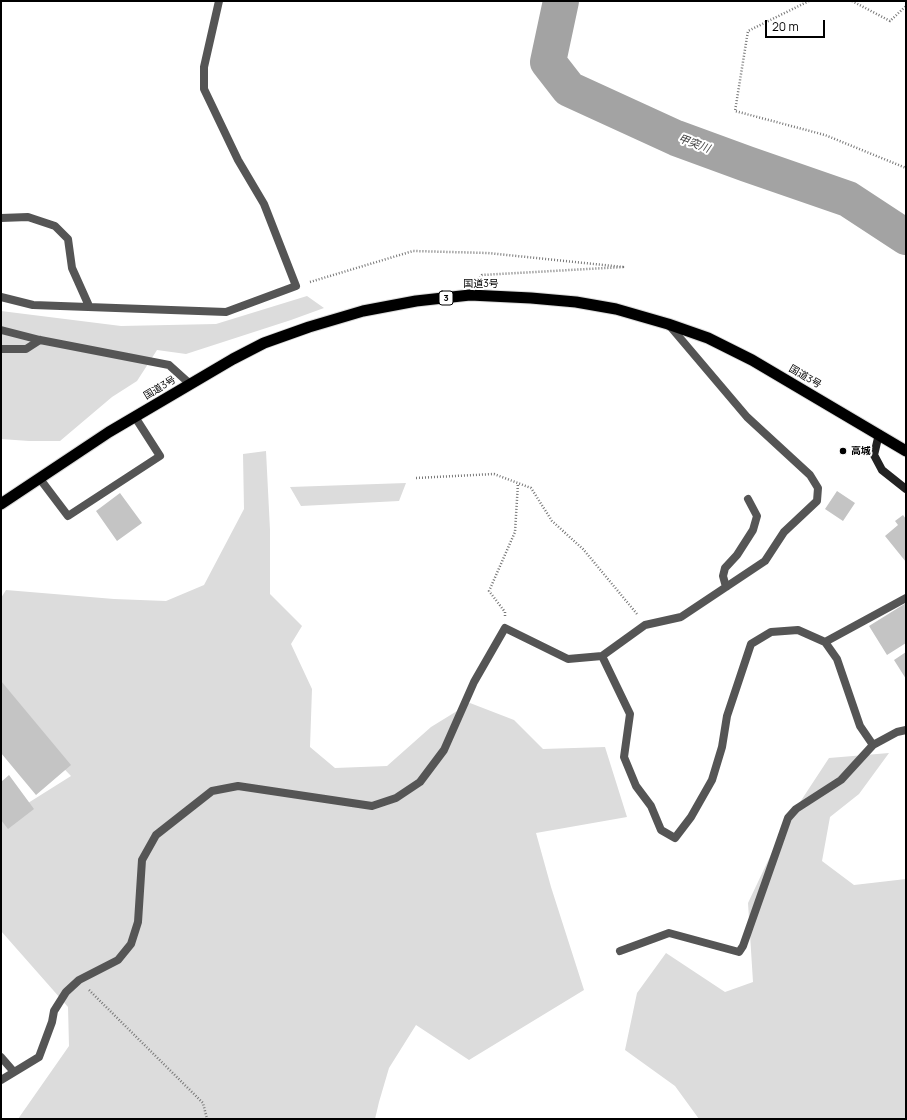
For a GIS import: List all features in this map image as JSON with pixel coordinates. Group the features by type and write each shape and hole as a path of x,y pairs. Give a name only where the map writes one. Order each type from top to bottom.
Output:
{"highway":[{"name":"国道3号","path":"1,504 109,432 233,359 264,343 310,327 371,310 416,301 470,295 576,302 616,309 668,324 708,338 752,360 906,451"}],"main road":[{"path":"879,434 874,455 882,470 906,489"}],"street":[{"path":"1,297 33,304 226,312 296,286 264,204 238,160 204,89 204,67 219,1"},
{"path":"1,218 28,217 55,226 68,239 72,268 89,306"},
{"path":"3,1076 14,1072 39,1057 52,1022 54,1011 66,992 79,980 118,960 131,944 138,922 142,860 145,854 156,835 212,791 238,786 372,806 396,798 420,782 444,750 474,682 505,628 568,659 602,656 645,624 682,617 765,561 784,532 817,502 818,488 810,475 747,417 668,324"},
{"path":"1,330 40,340 169,365 190,384"},
{"path":"1,349 26,349 40,340"},
{"path":"40,478 68,516 160,456 135,417"},
{"path":"726,586 723,576 725,568 737,555 754,530 757,516 748,499"},
{"path":"825,642 906,598"},
{"path":"602,656 630,714 624,757 636,786 651,806 661,830 675,838 691,817 712,780 722,747 727,716 751,644 771,632 798,630 825,642 837,659 860,726 873,745"},
{"path":"620,951 669,933 738,952 743,946 788,818 796,809 841,780 873,745 897,732 906,730"},
{"path":"1,1056 14,1072"}],"path":[{"path":"809,1 748,30 735,111 825,135 906,168"},
{"path":"852,1 890,20 906,6"},
{"path":"296,286 413,251 488,253 623,267 482,274 470,295"},
{"path":"416,478 494,474 531,488 552,522 583,549 645,624"},
{"path":"505,628 505,612 489,591 515,532 518,483"},
{"path":"79,980 203,1103 207,1119"}],"shaded area":[{"path":"307,296 324,308 186,354 157,350 137,381 112,397 60,441 1,439 1,311 121,326 216,324"},
{"path":"266,451 270,530 270,594 302,626 291,644 312,689 310,747 335,768 387,766 431,727 470,703 514,720 543,749 605,747 627,817 536,833 551,887 584,990 469,1060 416,1025 389,1068 375,1119 18,1119 69,1046 68,1007 1,931 1,820 71,776 1,703 1,598 6,590 114,599 166,601 204,585 244,509 243,454"},
{"path":"406,483 399,501 301,506 290,487"},
{"path":"889,753 859,794 830,817 822,861 854,885 906,879 906,1119 699,1119 675,1086 625,1050 637,993 666,953 725,992 753,982 748,903 785,825 829,758"}],"building":[{"path":"837,491 855,503 843,521 825,509"},
{"path":"120,493 142,523 117,541 96,511"},
{"path":"903,515 906,519 906,562 885,536 898,525 895,521"},
{"path":"906,603 906,643 887,655 869,626"},
{"path":"906,652 906,679 894,660"},
{"path":"1,681 71,765 36,795 1,753"},
{"path":"9,775 34,809 8,829 1,820 1,782"}],"waterway":[{"name":"甲突川","path":"561,1 548,62 569,89 676,138 848,199 906,237"}],"place":[{"name":"高城","path":"843,451"}]}
